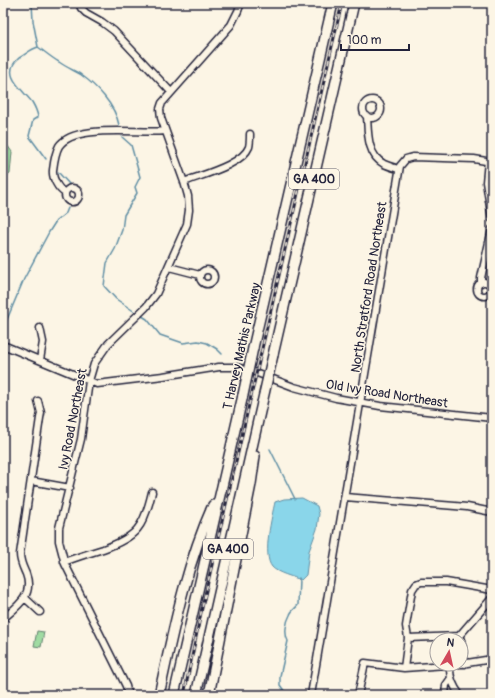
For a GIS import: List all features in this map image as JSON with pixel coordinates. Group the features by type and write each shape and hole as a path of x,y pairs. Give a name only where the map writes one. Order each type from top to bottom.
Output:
{"highway":[{"name":"T Harvey Mathis Parkway","path":"174,695 333,3"},
{"name":"GA 400","path":"196,695 354,3"},
{"path":"209,695 251,484 262,403"},
{"path":"159,695 184,588 205,526 222,485"}],"street":[{"path":"79,3 81,8 86,13 114,31 171,92"},
{"name":"Ivy Road Northeast","path":"128,695 126,686 64,562 59,535 61,519 70,488 81,439 89,382 94,364 103,349 151,301 162,283 185,232 189,218 189,203 184,182 160,114 160,109 164,100 231,25 241,3"},
{"path":"489,3 492,6"},
{"path":"367,116 369,144 375,156 384,164 399,170 402,162 413,157 490,161 486,182 492,219"},
{"path":"65,193 61,191 52,173 59,146 63,142 82,133 112,131 166,131"},
{"path":"184,182 233,163 249,147 250,134"},
{"name":"North Stratford Road Northeast","path":"311,695 399,170"},
{"path":"481,283 492,229"},
{"path":"169,267 200,275"},
{"path":"40,328 43,342 40,360"},
{"name":"Old Ivy Road Northeast","path":"3,345 89,382 104,384 219,367 235,367 252,371 305,391 360,403 492,418"},
{"path":"4,618 20,605 28,590 28,582 21,563 20,554 41,413 38,401"},
{"path":"31,482 70,488"},
{"path":"64,562 120,543 131,536 142,523 152,492"},
{"path":"344,497 467,507 492,512"},
{"path":"404,668 408,638 406,626 407,618 412,590 416,584 421,582 446,582 492,590"},
{"path":"25,598 40,612"},
{"path":"465,632 492,598"},
{"path":"408,638 429,638"},
{"path":"469,663 492,659"},
{"path":"358,695 365,663 404,668 429,666"},
{"path":"450,672 453,685 460,695"},
{"path":"445,695 446,684 452,678"}],"green space":[{"path":"3,139 12,152 10,174 5,177 3,177"},
{"path":"37,631 44,632 41,647 34,646"}],"water":[{"path":"302,498 317,506 319,514 317,529 309,551 306,575 301,580 282,573 272,567 269,561 268,545 275,502 284,499"}],"waterway":[{"path":"32,3 33,21 38,47 93,84 114,110 119,125"},
{"path":"38,47 19,58 14,64 12,76 18,87 32,102 36,111 38,117 33,120 29,136 46,159"},
{"path":"122,137 131,145 140,177 135,187 137,193 124,215 122,230 115,249 107,263 104,286 116,299 135,312"},
{"path":"58,172 70,185"},
{"path":"3,329 24,279 49,232 56,221 66,213 68,208"},
{"path":"142,316 147,319 160,335 183,343 198,341 207,343 222,354"},
{"path":"270,449 295,499"},
{"path":"284,695 285,692 280,685 280,676 288,641 286,628 287,621 292,611 298,605 299,578"}],"railway":[{"path":"184,695 202,608 342,3"}]}
